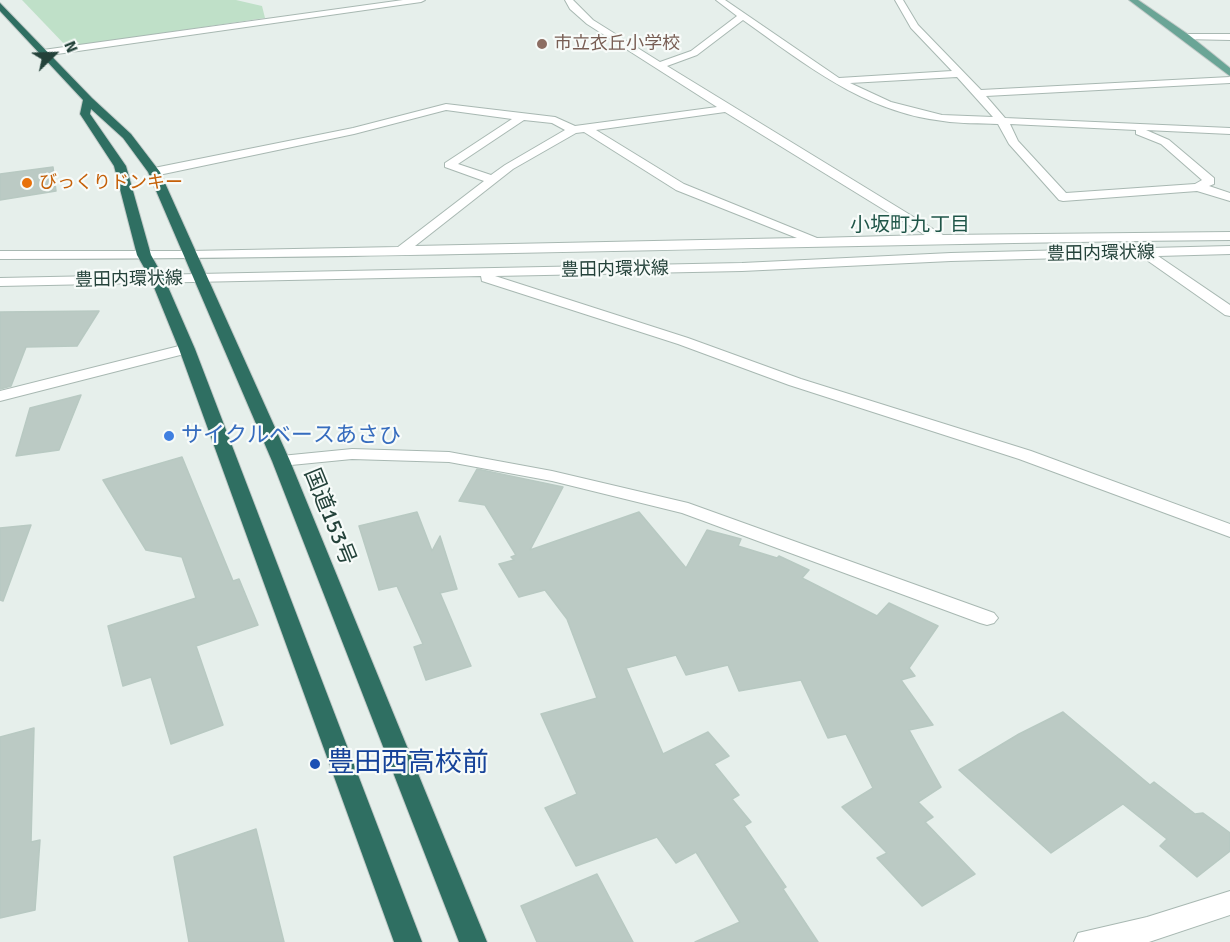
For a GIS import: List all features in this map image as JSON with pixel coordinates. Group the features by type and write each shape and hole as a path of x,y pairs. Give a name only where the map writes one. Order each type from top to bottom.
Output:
{"highway":[{"name":"国道153号","path":"0,6 88,100 127,136 154,172 281,460 473,942"},
{"path":"88,100 85,114 120,166 144,255 159,280 187,349 408,942"}],"main road":[{"path":"1133,0 1186,37 1230,73"}],"street":[{"path":"43,53 421,0"},
{"path":"569,0 571,6 590,21 657,66 969,256"},
{"path":"720,0 836,81 887,104 942,117 1003,122 1230,131"},
{"path":"899,0 915,26 978,93 1003,122 1013,142 1063,197 1198,187 1230,197"},
{"path":"657,66 694,53 743,15"},
{"path":"1186,37 1230,38"},
{"path":"836,81 958,74"},
{"path":"978,93 1230,80"},
{"path":"154,172 354,131 446,107 555,120 579,129 680,187 822,243"},
{"path":"403,249 509,167 579,129 727,109"},
{"path":"494,180 449,165 522,117"},
{"path":"1127,127 1165,142 1210,181 1198,187"},
{"name":"豊田内環状線","path":"0,255 190,255 940,239 1230,236"},
{"name":"豊田内環状線","path":"0,282 473,274 742,267 969,256 1230,250"},
{"path":"1145,253 1215,299 1230,312"},
{"path":"473,274 683,341 795,382 1035,459 1230,531"},
{"path":"0,396 187,349"},
{"path":"281,460 352,454 449,457 552,476 688,509 987,618"},
{"path":"1088,942 1152,936 1230,903"}],"green space":[{"path":"22,0 236,0 262,6 265,18 67,47"}],"building":[{"name":"びっくりドンキー","path":"53,167 56,191 0,200 0,174"},
{"path":"99,311 77,346 26,347 11,386 0,389 0,312"},
{"path":"81,395 59,450 16,456 30,408"},
{"path":"182,457 233,581 239,579 258,625 196,646 223,725 171,744 151,677 123,686 108,626 196,598 182,557 146,550 103,480"},
{"path":"477,469 563,487 530,550 639,512 686,568 707,530 741,539 738,546 777,558 779,556 809,570 802,578 877,616 889,603 938,626 909,668 915,676 901,680 933,725 909,730 941,787 918,802 933,817 925,822 975,874 922,906 877,858 887,853 842,807 873,788 846,734 828,738 801,680 739,691 728,665 686,675 676,655 626,668 663,754 708,732 729,756 714,764 739,795 732,799 751,822 744,826 786,887 783,889 818,942 695,942 740,922 696,852 676,863 657,837 576,866 545,808 577,794 541,714 597,698 567,619 545,590 519,597 499,564 514,560 511,557 516,555 485,505 459,501"},
{"path":"417,512 432,551 440,536 457,589 440,593 471,666 426,680 414,647 423,644 397,586 379,590 359,526"},
{"path":"31,525 3,601 0,600 0,528"},
{"path":"1063,712 1150,785 1154,782 1195,814 1203,813 1230,833 1230,851 1197,877 1160,846 1167,839 1123,804 1051,853 959,770 1019,734"},
{"path":"34,728 31,842 40,840 35,910 0,918 0,737"},
{"path":"256,829 284,942 189,942 174,857"},
{"path":"597,874 633,942 537,942 521,906"}],"place":[{"name":"市立衣丘小学校","path":"542,44"},
{"name":"びっくりドンキー","path":"27,183"},
{"name":"サイクルベースあさひ","path":"169,436"},
{"name":"豊田西高校前","path":"315,764"}],"district":[{"name":"小坂町九丁目","path":"910,226"}]}
